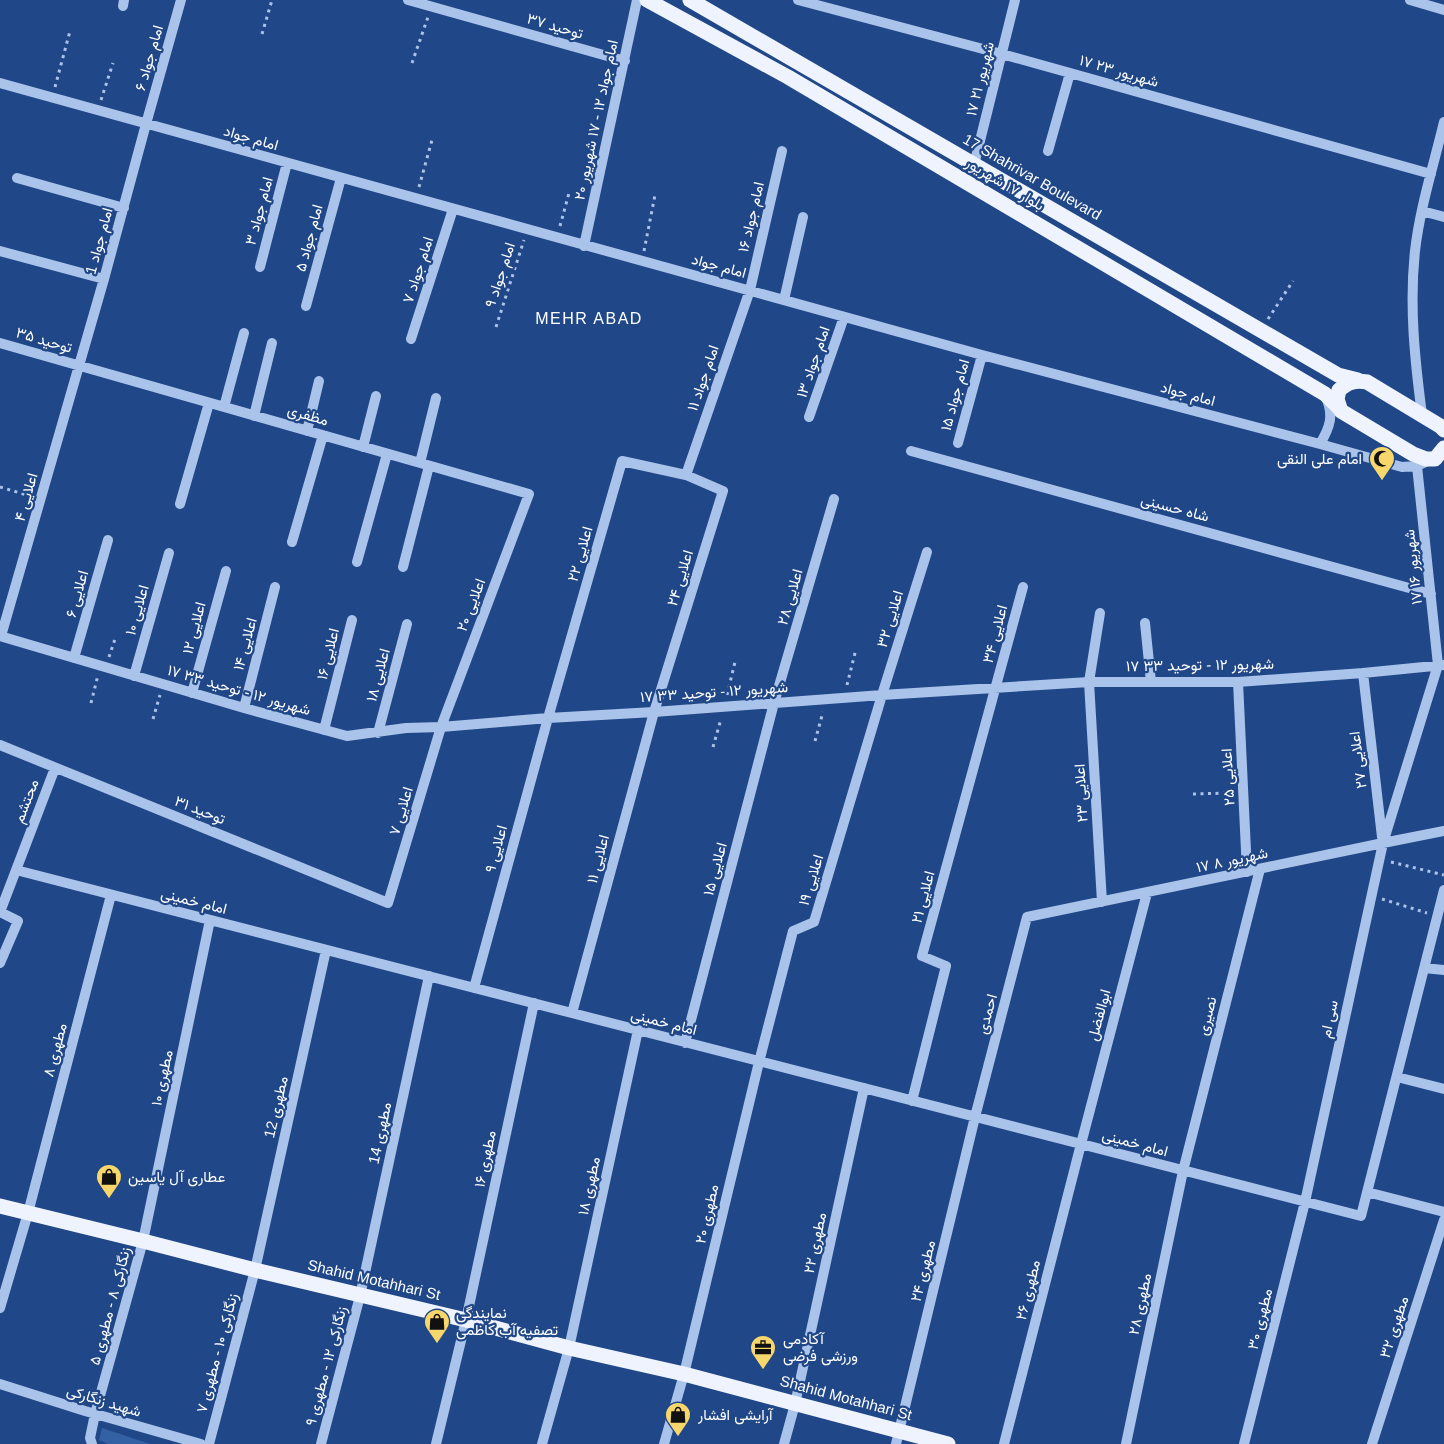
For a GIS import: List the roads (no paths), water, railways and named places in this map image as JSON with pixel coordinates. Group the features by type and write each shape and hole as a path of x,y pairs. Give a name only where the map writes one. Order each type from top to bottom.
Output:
{"main road":[{"name":"بلوار ۱۷ شهریور","path":"647,0 798,83 1325,394 1347,416 1413,454 1426,459 1439,457"},
{"name":"17 Shahrivar Boulevard","path":"690,0 1338,375 1367,382 1444,430"},
{"path":"1339,408 1337,399 1339,390 1346,384 1358,380"},
{"name":"Shahid Motahhari St","path":"0,1206 360,1296 466,1320 569,1348 684,1374 795,1404 897,1438 948,1444"}],"street":[{"name":"امام جواد ۶","path":"146,124 181,0"},
{"name":"توحید ۳۷","path":"408,0 625,61"},
{"name":"امام جواد ۱۲ - ۱۷ شهریور ۲۰","path":"585,246 637,0"},
{"name":"۱۷ شهریور ۲۳","path":"798,0 1070,72 1431,174"},
{"name":"۱۷ شهریور ۲۱","path":"974,165 1015,0"},
{"path":"1410,0 1444,10"},
{"path":"1048,151 1070,72"},
{"name":"امام جواد","path":"0,83 982,355 1402,467 1417,466"},
{"path":"1422,415 1415,358 1412,298 1415,251 1422,211 1444,122"},
{"name":"امام جواد 1","path":"79,366 146,124"},
{"name":"امام جواد ۱۶","path":"750,290 782,151"},
{"name":"امام جواد ۳","path":"260,267 287,163"},
{"path":"17,178 124,208"},
{"name":"امام جواد ۵","path":"306,306 341,178"},
{"name":"امام جواد ۷","path":"411,339 453,209"},
{"path":"1422,211 1444,217"},
{"path":"784,300 803,217"},
{"path":"0,251 104,279"},
{"name":"امام جواد ۱۱","path":"686,475 750,290"},
{"name":"امام جواد ۱۳","path":"809,417 844,317"},
{"path":"224,407 244,333"},
{"name":"توحید ۳۵","path":"0,343 79,366"},
{"path":"254,416 272,343"},
{"name":"امام جواد ۱۵","path":"958,443 982,355"},
{"name":"مظفری","path":"79,366 529,494"},
{"name":"اعلایی ۴","path":"1,636 79,366"},
{"path":"307,431 319,381"},
{"path":"1320,444 1327,433 1330,420 1330,407 1325,394"},
{"path":"363,447 376,396"},
{"path":"403,567 436,398"},
{"path":"180,504 209,403"},
{"path":"292,542 323,435"},
{"name":"شاه حسینی","path":"911,451 1431,594"},
{"path":"357,562 387,454"},
{"path":"1417,466 1439,457"},
{"name":"اعلایی ۲۲","path":"548,718 622,462 686,475"},
{"name":"۱۷ شهریور ۱۶","path":"1417,466 1441,665"},
{"name":"اعلایی ۲۴","path":"654,712 723,491 686,475"},
{"name":"اعلایی ۲۰","path":"441,727 529,494"},
{"name":"اعلایی ۲۸","path":"774,703 834,499"},
{"name":"اعلایی ۶","path":"74,658 108,540"},
{"name":"اعلایی ۳۲","path":"882,695 927,552"},
{"name":"اعلایی ۱۰","path":"134,676 169,553"},
{"name":"اعلایی ۱۲","path":"192,693 225,571"},
{"name":"اعلایی ۱۴","path":"244,708 275,587"},
{"name":"اعلایی ۳۴","path":"995,688 1023,587"},
{"name":"اعلایی ۲۳","path":"1100,613 1089,682 1102,902"},
{"name":"اعلایی ۱۶","path":"324,730 352,620"},
{"path":"1145,623 1151,682"},
{"name":"اعلایی ۱۸","path":"378,733 407,624"},
{"name":"۱۷ شهریور ۱۲ - توحید ۳۳","path":"1,636 347,736 406,728 882,695 1089,682 1238,682 1441,665"},
{"name":"سی ام","path":"1305,1202 1383,843 1441,665"},
{"name":"اعلایی ۲۷","path":"1363,673 1383,843"},
{"name":"اعلایی ۲۵","path":"1238,682 1247,872"},
{"name":"اعلایی ۲۱","path":"912,1101 946,966 922,956 995,688"},
{"name":"اعلایی ۱۹","path":"759,1062 793,931 814,922 882,695"},
{"name":"اعلایی ۱۵","path":"685,1042 774,703"},
{"name":"اعلایی ۱۱","path":"572,1013 654,712"},
{"name":"اعلایی ۹","path":"474,988 548,718"},
{"name":"اعلایی ۷","path":"388,903 441,727"},
{"name":"توحید ۳۱","path":"0,746 388,903"},
{"name":"محتشم","path":"0,912 55,768"},
{"name":"۱۷ شهریور ۸","path":"1027,918 1444,831"},
{"name":"نصیری","path":"1184,1171 1260,869"},
{"name":"امام خمینی","path":"16,870 1361,1216 1367,1192"},
{"path":"1444,890 1367,1192 1444,1212"},
{"name":"ابوالفضل","path":"1081,1144 1147,893"},
{"name":"مطهری ۸","path":"0,1308 28,1213 111,895"},
{"path":"0,912 18,921 0,963"},
{"name":"احمدی","path":"975,1117 1027,918"},
{"name":"مطهری ۱۰","path":"143,1241 210,920"},
{"name":"مطهری 12","path":"255,1270 326,950"},
{"path":"1424,968 1444,970"},
{"name":"مطهری 14","path":"360,1296 429,976"},
{"name":"مطهری ۱۶","path":"436,1444 466,1320 534,1004"},
{"name":"مطهری ۱۸","path":"542,1444 569,1348 638,1030"},
{"name":"مطهری ۲۰","path":"664,1444 684,1374 759,1062"},
{"path":"1397,1077 1444,1089"},
{"name":"مطهری ۲۲","path":"784,1444 795,1404 864,1089"},
{"name":"مطهری ۲۴","path":"897,1438 975,1117"},
{"name":"مطهری ۲۶","path":"1004,1444 1081,1144"},
{"name":"مطهری ۲۸","path":"1126,1444 1184,1171"},
{"name":"مطهری ۳۰","path":"1244,1444 1305,1202"},
{"name":"مطهری ۳۲","path":"1372,1444 1444,1220"},
{"name":"زنگارکی ۸ - مطهری ۵","path":"92,1444 90,1438 95,1414 143,1241"},
{"name":"زنگارکی ۱۰ - مطهری ۷","path":"209,1444 255,1270"},
{"name":"زنگارکی ۱۲ - مطهری ۹","path":"321,1444 360,1296"},
{"name":"شهید زنگارکی","path":"0,1384 201,1444"}],"place":[{"name":"امام علی النقی","path":"1382,482"},
{"name":"عطاری آل یاسین","path":"109,1200"},
{"name":"نمایندگی تصفیه آب کاظمی","path":"437,1345"},
{"name":"آکادمی ورزشی فرضی","path":"763,1371"},
{"name":"آرایشی افشار","path":"678,1438"}],"district":[{"name":"MEHR ABAD","path":"589,318"}]}
